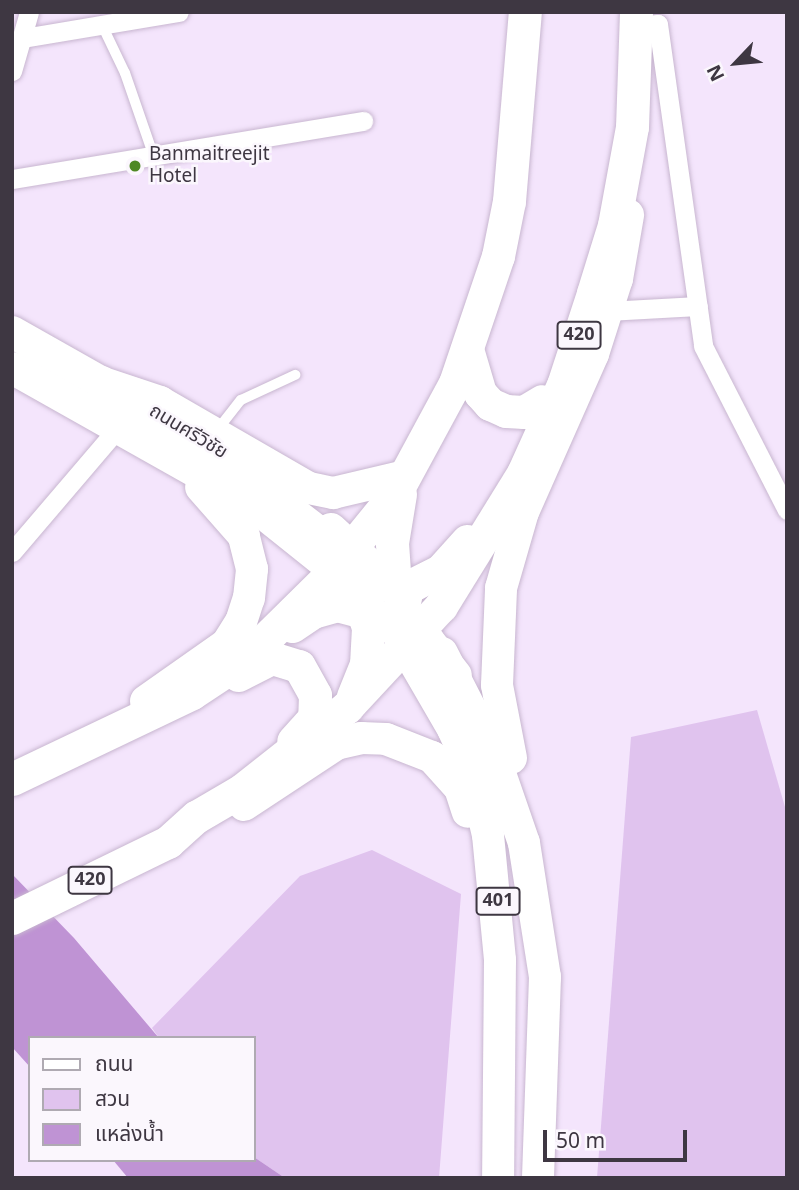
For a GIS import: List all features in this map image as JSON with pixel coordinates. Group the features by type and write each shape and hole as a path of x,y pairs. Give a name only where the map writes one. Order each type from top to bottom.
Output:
{"highway":[{"name":"420","path":"12,918 168,842 196,817 231,797 347,707 377,601 405,476 455,383 498,256 509,201 525,12"},
{"name":"420","path":"12,779 192,692 248,656 377,601 441,606 523,473 562,385 614,225 633,103 636,19"},
{"path":"347,707 366,664 377,601 372,585 414,583 441,570 464,545 511,475 542,401 594,253 633,103"},
{"path":"467,349 480,393 490,404 506,411 524,412 542,401"},
{"path":"92,394 144,419 289,510 327,539 377,601 428,641 454,675"},
{"path":"395,586 392,543 405,476"},
{"path":"88,743 140,733 186,710 238,675 313,612 337,605 377,601 395,586"},
{"path":"231,797 252,772 303,734 314,718 315,695 299,666 272,658 238,675"}],"main road":[{"path":"545,977 535,834 500,718 498,619 501,588 523,512 593,354 607,311 638,160 633,103"},
{"path":"25,339 92,394 112,435 166,463 220,504 244,536 252,569 241,622 227,644 88,743"},
{"path":"16,370 92,394 160,402 309,488 333,493 405,476"},
{"name":"401","path":"377,601 474,776 497,893 500,1039 498,1178"},
{"name":"401","path":"454,675 512,800 524,844 545,977 539,1163"},
{"path":"168,842 250,801 337,744 386,739 432,757 460,788 483,867 488,905 487,1007 499,1100"}],"street":[{"path":"12,71 29,12"},
{"path":"23,38 179,12"},
{"path":"636,19 658,24 703,346 779,476 787,510"},
{"path":"12,179 363,121"},
{"path":"607,311 698,306"},
{"path":"12,552 112,435"}],"lane":[{"path":"102,25 125,73 152,154"},
{"path":"216,433 242,400 295,375"}],"green space":[{"path":"757,710 787,814 787,1178 597,1178 631,737"},
{"path":"372,850 461,894 439,1178 285,1178 256,1158 256,1036 158,1036 152,1028 300,876"}],"water":[{"path":"12,874 74,938 157,1036 28,1036 28,1065 12,1047"},
{"path":"256,1158 285,1178 128,1178 115,1162 256,1162"}],"place":[{"name":"Banmaitreejit Hotel","path":"135,166"}]}
